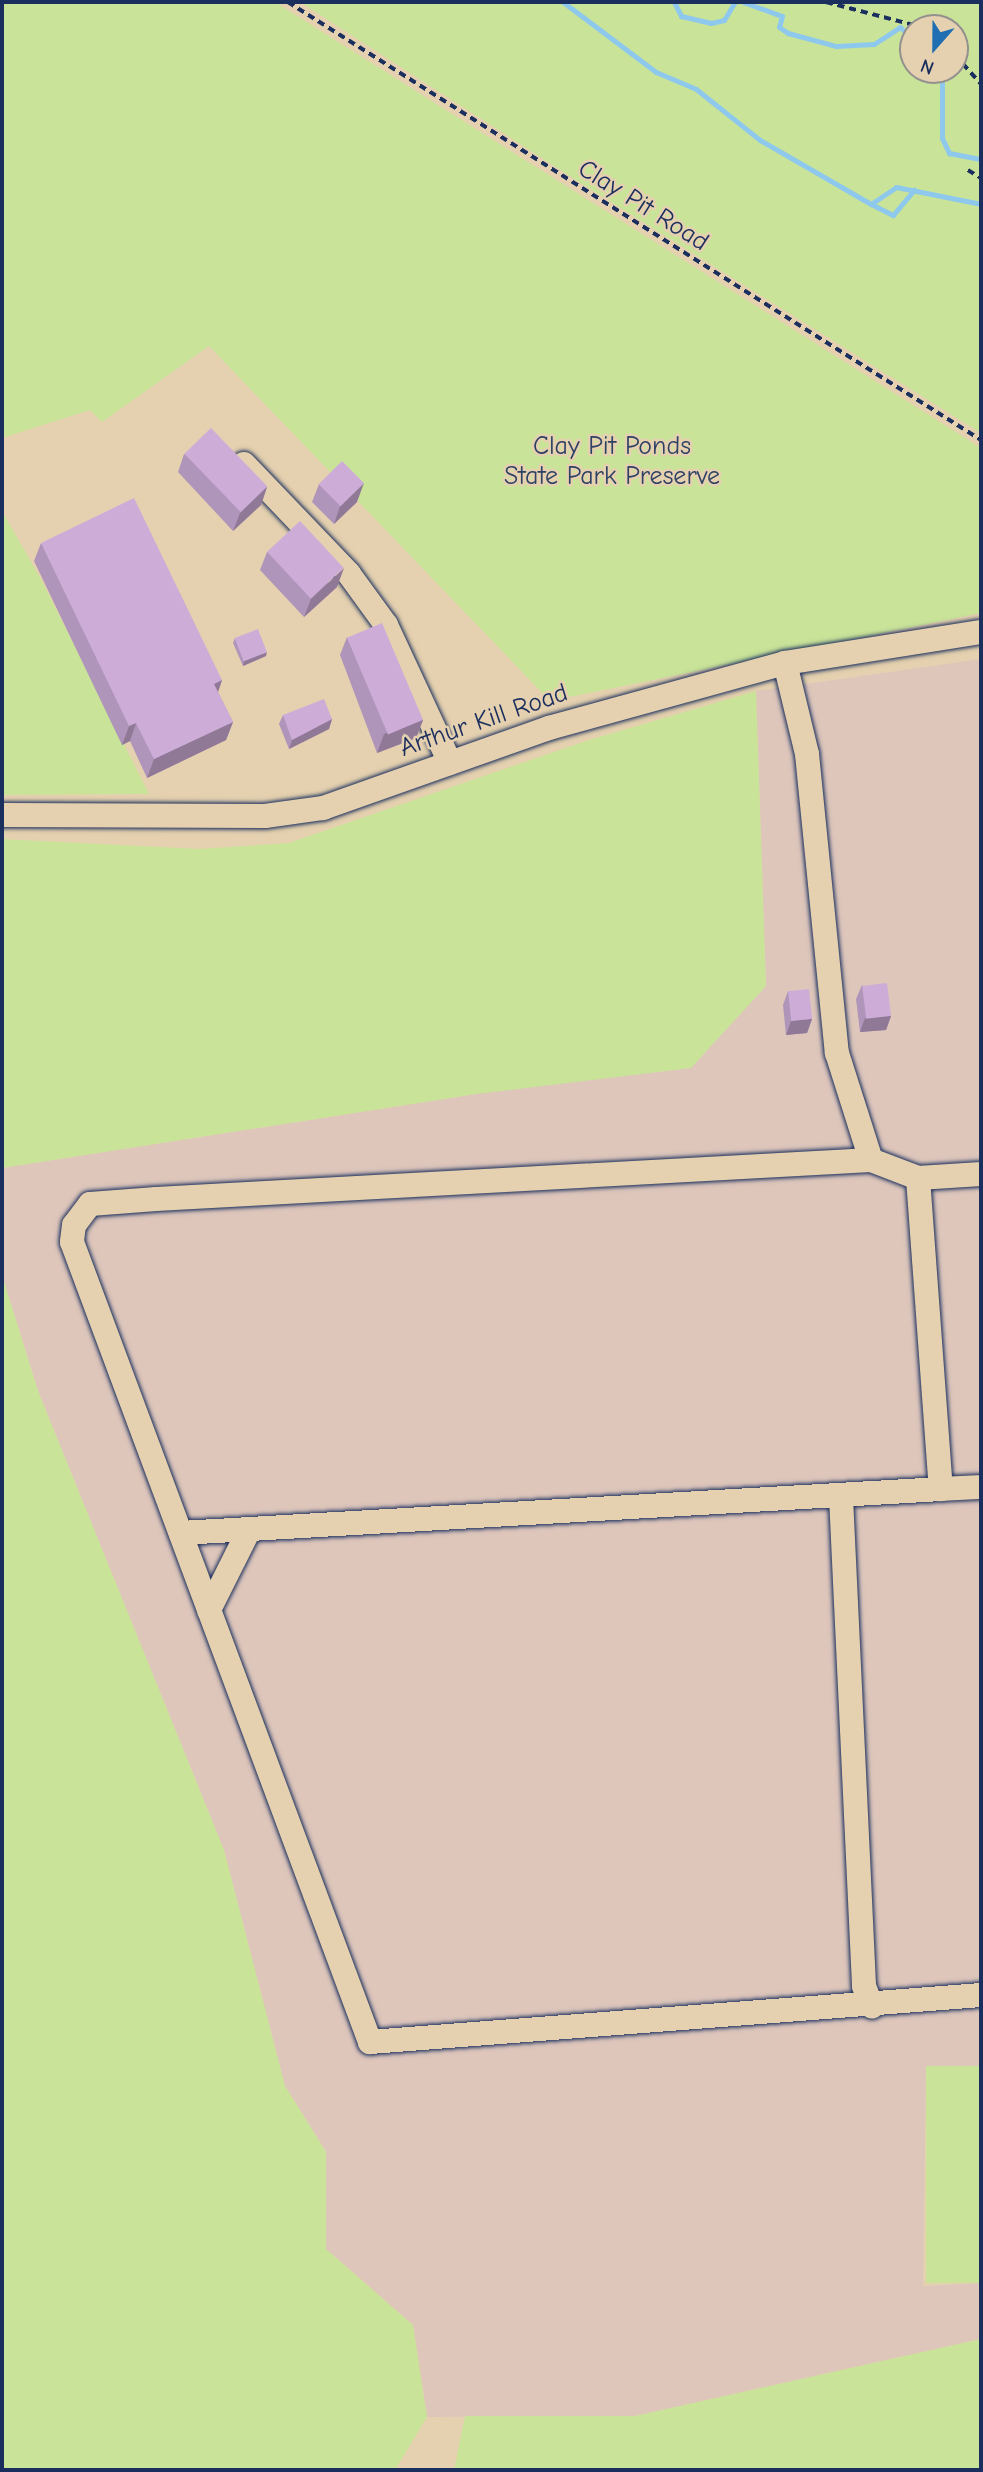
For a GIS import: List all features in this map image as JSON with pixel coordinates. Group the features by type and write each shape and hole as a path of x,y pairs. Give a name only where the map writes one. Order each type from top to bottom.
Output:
{"street":[{"path":"230,450 349,574 386,625 450,762"},
{"name":"Arthur Kill Road","path":"2,815 265,816 323,808 450,762 785,663 981,632"},
{"path":"785,663 807,754 837,1053 871,1160"},
{"path":"981,1174 918,1178 871,1160 90,1204 74,1225 72,1242 370,2042 872,2007 981,1995"},
{"path":"918,1178 941,1489"},
{"path":"181,1533 981,1487"},
{"path":"841,1497 864,1986 872,2007"},
{"path":"209,1610 249,1530"}],"path":[{"name":"Clay Pit Road","path":"288,2 981,440"},
{"path":"826,2 899,21"},
{"path":"969,71 981,84"},
{"path":"968,170 981,178"}],"shaded area":[{"path":"981,659 981,2066 926,2070 923,2286 981,2283 981,2339 635,2416 427,2417 413,2325 326,2249 326,2152 285,2086 224,1850 38,1391 2,1275 2,1168 476,1094 766,986 756,691"}],"green space":[{"name":"Clay Pit Ponds State Park Preserve","path":"2,2 275,2 981,448 981,613 550,701 209,346 102,422 90,410 2,438"},
{"path":"300,2 981,2 981,433 582,184"},
{"path":"2,511 42,581 149,794 2,795"},
{"path":"756,691 766,986 691,1068 476,1094 2,1168 2,839 199,849 289,843 589,740"},
{"path":"2,1275 38,1391 224,1850 285,2086 326,2152 326,2249 413,2325 427,2417 395,2470 2,2470"},
{"path":"926,2066 981,2066 981,2283 926,2283"},
{"path":"981,2339 981,2470 454,2470 465,2416 635,2416"}],"building":[{"path":"211,428 267,486 241,512 184,454"},
{"path":"342,461 364,483 341,506 319,484"},
{"path":"134,498 222,680 214,684 233,722 154,759 136,723 129,726 41,543"},
{"path":"300,521 344,568 311,598 267,552"},
{"path":"382,623 423,720 388,735 347,638"},
{"path":"258,629 267,652 244,661 235,638"},
{"path":"324,699 332,719 292,740 283,715"},
{"path":"887,983 891,1016 866,1019 862,986"},
{"path":"809,989 812,1019 791,1021 788,991"}],"waterway":[{"path":"563,2 656,72 696,89 760,140 871,204 896,187 981,204"},
{"path":"674,2 681,16 711,23 724,20 735,2"},
{"path":"743,2 782,16 779,27 788,33 836,46 874,44 899,28"},
{"path":"942,84 942,138 949,153 981,159"},
{"path":"871,204 893,215 914,190"}]}
